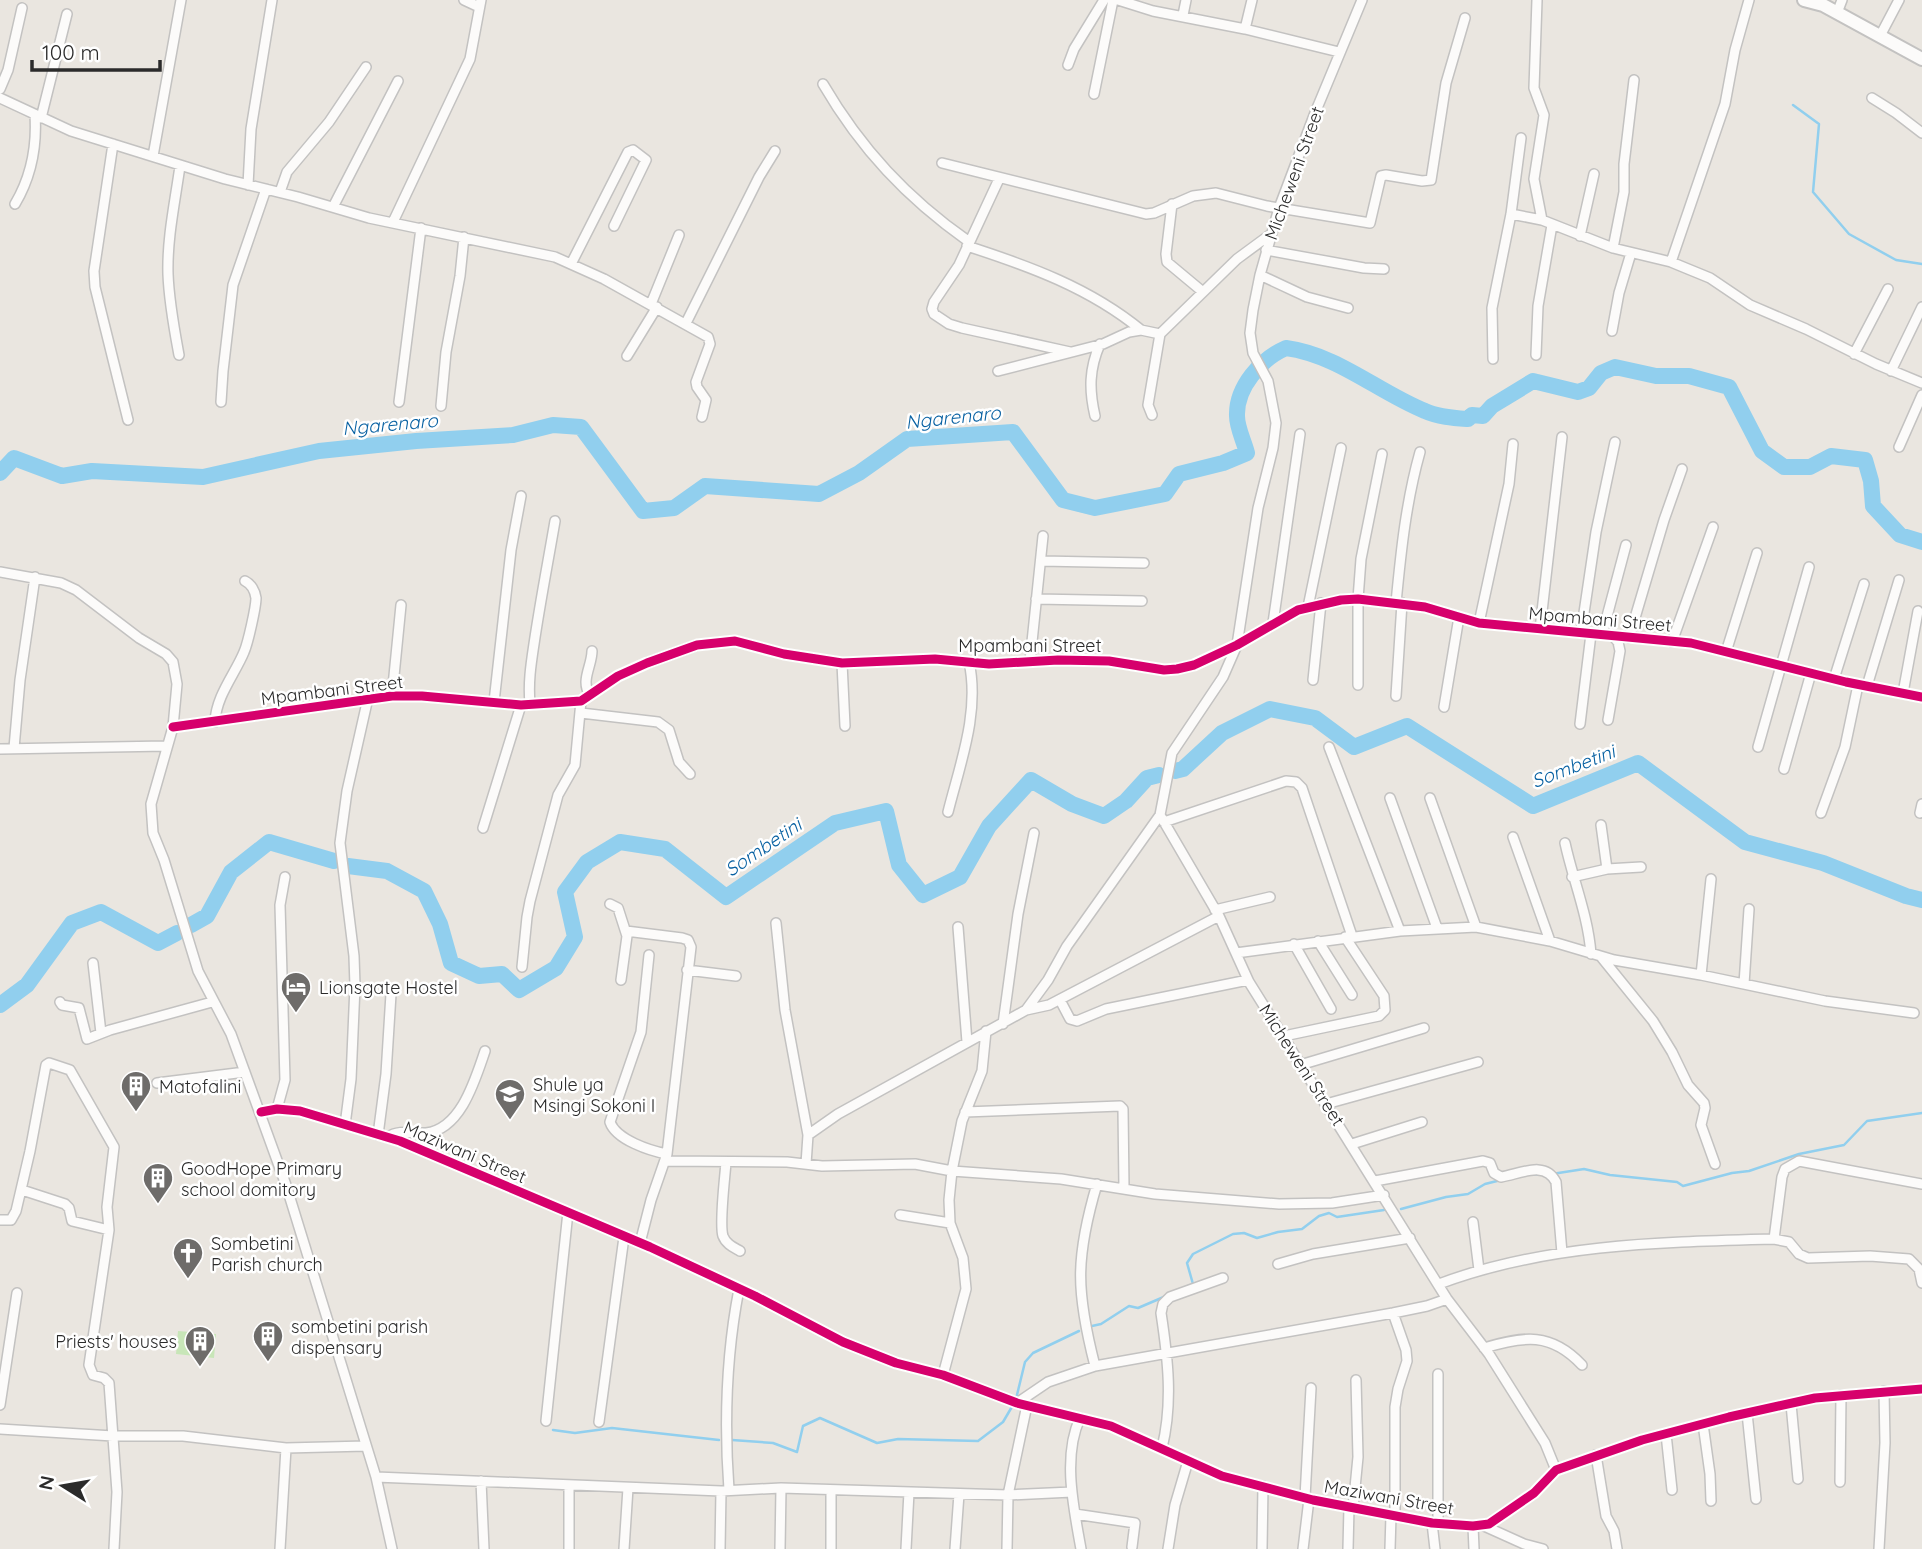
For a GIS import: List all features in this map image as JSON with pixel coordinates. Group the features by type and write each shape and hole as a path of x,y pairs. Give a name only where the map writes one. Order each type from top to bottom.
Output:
{"street":[{"path":"153,156 181,0"},
{"path":"248,185 251,129 272,0"},
{"path":"393,222 470,60 480,3 464,0"},
{"path":"1068,65 1074,49 1104,0"},
{"path":"1094,94 1116,0 1339,52"},
{"path":"1183,15 1186,0"},
{"path":"1245,29 1252,0"},
{"name":"Micheweni Street","path":"1237,645 1258,508 1273,448 1276,423 1268,381 1253,353 1250,333 1260,275 1279,208 1362,0"},
{"path":"1537,0 1534,88 1544,115 1534,179 1542,220"},
{"path":"1671,262 1725,104 1735,50 1749,0"},
{"path":"1804,0 1823,5 1922,59"},
{"path":"1837,13 1842,0"},
{"path":"1880,36 1899,0"},
{"path":"0,89 14,46 22,8"},
{"path":"15,204 29,173 38,116 67,15"},
{"path":"942,163 1146,214 1193,196 1216,193 1279,208 1370,223 1381,176 1431,180 1446,83 1465,18"},
{"path":"280,192 287,172 319,134 366,67"},
{"path":"1613,247 1624,192 1634,80"},
{"path":"333,206 398,81"},
{"path":"823,84 878,163 902,189 968,244 1057,279 1104,304 1141,330 1160,334"},
{"path":"1872,98 1922,134"},
{"path":"0,99 71,131 180,166 393,222 528,250 572,264 708,337 710,344 696,382 706,400 702,417"},
{"path":"1493,359 1492,308 1511,214 1521,138"},
{"path":"113,144 94,279 128,420"},
{"path":"572,264 603,197 628,152 633,150 646,160 614,226"},
{"path":"686,323 759,177 775,151"},
{"path":"179,355 171,313 168,274 180,166"},
{"path":"1580,236 1594,174"},
{"path":"999,178 952,277 934,302 934,314 949,324 962,328 1070,352"},
{"path":"221,402 233,285 267,189"},
{"path":"1172,204 1167,262 1203,292"},
{"path":"1511,214 1542,220 1580,236 1631,253 1671,262 1710,278 1750,305 1922,383"},
{"path":"1536,355 1538,306 1552,225"},
{"path":"399,402 421,228"},
{"path":"1152,415 1148,405 1160,334 1237,259 1271,234"},
{"path":"627,356 654,306 679,235"},
{"path":"441,406 446,352 464,237"},
{"path":"1266,250 1364,268 1384,269"},
{"path":"1612,331 1619,293 1631,253"},
{"path":"1260,275 1307,297 1348,308"},
{"path":"1854,354 1888,289"},
{"path":"1891,371 1922,307"},
{"path":"998,371 1100,344 1141,330"},
{"path":"1095,416 1090,377 1093,359 1100,344"},
{"path":"1899,447 1922,395"},
{"path":"1273,623 1300,434"},
{"path":"1540,629 1562,437"},
{"path":"1581,633 1596,532 1615,442"},
{"path":"1479,623 1509,484 1513,444"},
{"path":"1308,607 1341,448"},
{"path":"1396,696 1404,522 1420,452"},
{"path":"1358,685 1361,559 1382,454"},
{"path":"1629,638 1667,509 1682,469"},
{"path":"494,702 510,562 521,496"},
{"path":"483,828 525,704 539,604 555,521"},
{"path":"1672,642 1713,527"},
{"path":"1030,662 1044,536"},
{"path":"1602,635 1626,545"},
{"path":"1726,652 1758,553"},
{"path":"1041,561 1144,563"},
{"path":"1758,747 1809,567"},
{"path":"0,572 36,577 76,590 139,638 166,654 173,662 177,684 173,727 150,804 151,822 198,971 231,1034 261,1112 322,1296 376,1477 392,1549"},
{"path":"14,748 20,680 36,577"},
{"path":"1821,813 1846,747 1863,685 1899,580"},
{"path":"215,722 215,714 232,672 246,648 255,606 250,583 244,581"},
{"path":"1834,679 1864,584"},
{"path":"1036,599 1142,601"},
{"name":"Mpambani Street","path":"173,727 392,696 525,704 581,701 618,676 647,663 684,649 713,642 735,641 784,654 842,663 935,659 989,664 1109,661 1164,670 1177,669 1194,665 1237,645 1273,623 1308,607 1358,600 1399,603 1479,623 1690,643 1834,679 1922,697"},
{"path":"1313,680 1321,604"},
{"path":"392,696 401,605"},
{"path":"1902,693 1918,611"},
{"path":"1444,707 1459,617"},
{"path":"1580,724 1591,634"},
{"path":"1608,720 1620,651 1613,636"},
{"path":"808,1135 838,1114 1026,1010 1067,947 1162,819 1172,753 1223,677 1237,645"},
{"path":"590,695 585,688 585,679 592,662 592,651"},
{"path":"948,812 971,718 973,691 969,662"},
{"path":"842,663 845,726"},
{"path":"1784,769 1811,673"},
{"path":"345,1125 351,1079 355,986 354,956 340,844 347,791 368,698"},
{"path":"522,967 528,909 554,821 558,795 575,765 581,701"},
{"path":"581,713 657,722 669,730 679,762 690,774"},
{"path":"0,749 166,746"},
{"path":"1329,747 1400,930"},
{"path":"1162,819 1286,780 1296,782 1302,788 1348,937 1384,996 1385,1010 1379,1016 1284,1036"},
{"path":"1390,798 1437,928"},
{"path":"1430,798 1476,927"},
{"name":"Micheweni Street","path":"1162,819 1217,913 1248,980 1447,1299 1484,1348 1545,1443 1556,1471"},
{"path":"1601,825 1607,869"},
{"path":"1003,1024 1018,914 1034,833"},
{"path":"1513,837 1549,941"},
{"path":"1565,843 1572,877 1596,955 1643,1005 1664,1036 1688,1085 1704,1103 1701,1128 1715,1164"},
{"path":"1572,877 1607,869 1641,867"},
{"path":"277,1110 285,1080 280,905 285,877"},
{"path":"1701,975 1711,879"},
{"path":"1026,1010 1060,1000 1217,913 1270,897"},
{"path":"610,904 617,906 626,931 621,980"},
{"path":"1744,984 1749,909"},
{"path":"776,923 785,1010 808,1135 806,1164"},
{"path":"958,927 968,1042"},
{"path":"1236,953 1400,930 1476,927 1549,941 1596,955 1825,1002 1914,1013"},
{"path":"626,931 682,937 688,940 691,947 666,1157 640,1243"},
{"path":"1318,941 1352,995"},
{"path":"1294,944 1331,1009"},
{"path":"649,955 640,1032 610,1122 619,1134 666,1157 822,1166 915,1164 952,1171 1060,1179 1155,1194 1279,1204 1332,1203 1384,1195"},
{"path":"93,962 101,1033"},
{"path":"687,970 736,976"},
{"path":"1060,1000 1070,1019 1077,1021 1106,1009 1248,980"},
{"path":"378,1135 386,1074 391,994"},
{"path":"60,1002 62,1005 79,1008 87,1039 212,1002"},
{"path":"1300,1065 1424,1028"},
{"path":"943,1375 966,1289 963,1258 950,1223 952,1171 965,1112 982,1071 986,1031"},
{"path":"388,1137 400,1132 429,1133 447,1125 458,1112 473,1083 485,1051"},
{"path":"1326,1104 1478,1062"},
{"path":"0,1220 9,1220 14,1216 22,1190 46,1065 49,1063 72,1072 114,1147 107,1207 109,1230 89,1365 93,1375 107,1379 109,1383 117,1492 114,1549"},
{"path":"157,1083 245,1072"},
{"path":"965,1112 1120,1106 1123,1109 1124,1188"},
{"name":"Maziwani Street","path":"261,1112 300,1111 388,1137 650,1247 867,1352 895,1363 943,1375 1017,1403 1111,1426 1222,1476 1307,1498 1435,1524 1484,1526"},
{"path":"1352,1144 1422,1122"},
{"path":"1375,1181 1483,1161 1490,1163 1494,1173 1501,1177 1540,1169 1551,1175 1562,1253"},
{"path":"1774,1239 1782,1177 1785,1169 1792,1163 1808,1161 1922,1184"},
{"path":"726,1162 723,1235 728,1243 740,1251"},
{"path":"1095,1366 1085,1324 1079,1279 1087,1219 1097,1184"},
{"path":"22,1190 65,1204 69,1208 72,1221 109,1230"},
{"path":"546,1421 568,1212"},
{"path":"900,1215 950,1223"},
{"path":"1473,1222 1479,1270"},
{"path":"599,1422 624,1237"},
{"path":"1278,1264 1313,1254 1410,1238"},
{"path":"1439,1284 1479,1270 1562,1253 1627,1244 1774,1239 1789,1242 1799,1254 1808,1258 1870,1256 1909,1259 1919,1269 1922,1283"},
{"path":"1162,1448 1170,1405 1161,1313 1164,1302 1170,1297 1223,1278"},
{"path":"720,1549 725,1490 725,1410 732,1322 739,1289"},
{"path":"0,1402 17,1293"},
{"path":"1007,1549 1008,1495 1017,1403 1048,1382 1095,1366 1393,1313 1447,1299"},
{"path":"1390,1549 1395,1407 1407,1356 1393,1313"},
{"path":"1484,1348 1513,1340 1540,1339 1564,1348 1582,1365"},
{"path":"1435,1549 1438,1374"},
{"path":"1348,1549 1358,1457 1356,1380"},
{"path":"1303,1549 1311,1388"},
{"path":"1484,1526 1494,1522 1534,1493 1556,1471 1596,1455 1703,1424 1791,1404 1841,1395 1922,1389"},
{"path":"1879,1549 1885,1443 1884,1391"},
{"path":"1840,1482 1841,1395"},
{"path":"1791,1404 1798,1479"},
{"path":"1747,1413 1756,1499"},
{"path":"1082,1549 1072,1492 1074,1436 1084,1419"},
{"path":"1703,1424 1710,1474 1710,1501"},
{"path":"0,1429 113,1436 200,1437 286,1448 366,1446"},
{"path":"1666,1434 1672,1490"},
{"path":"280,1549 286,1448"},
{"path":"1596,1455 1605,1516 1614,1531 1617,1549"},
{"path":"1168,1549 1175,1505 1188,1461"},
{"path":"376,1477 628,1488 781,1488 1008,1495 1072,1492"},
{"path":"481,1481 484,1549"},
{"path":"569,1485 569,1549"},
{"path":"1262,1549 1264,1486"},
{"path":"624,1549 628,1488"},
{"path":"780,1549 781,1488"},
{"path":"831,1490 831,1549"},
{"path":"906,1549 909,1492"},
{"path":"955,1549 959,1494"},
{"path":"1075,1514 1135,1523 1132,1548"},
{"path":"1473,1526 1474,1549"},
{"path":"1484,1526 1524,1547 1543,1549"}],"green space":[{"path":"178,1331 216,1334 214,1358 176,1354"}],"waterway":[{"path":"1793,105 1819,124 1813,192 1849,234 1896,260 1922,264"},
{"name":"Ngarenaro","path":"0,473 14,458 62,476 92,471 203,477 319,451 513,435 553,425 581,427 643,511 674,508 705,486 819,494 859,473 907,439 1013,432 1063,500 1095,508 1165,494 1179,474 1223,463 1247,453 1237,421 1241,395 1259,367 1286,348 1323,358 1425,411 1468,419 1472,415 1483,416 1492,406 1533,381 1578,392 1589,388 1601,373 1615,367 1656,376 1689,376 1729,387 1762,451 1784,467 1810,467 1831,456 1865,460 1871,481 1873,506 1900,535 1922,542"},
{"name":"Sombetini","path":"1175,771 1183,769 1222,733 1270,709 1315,718 1354,747 1407,726 1533,806 1638,763 1745,842 1823,863 1922,900"},
{"name":"Sombetini","path":"348,866 387,871 424,891 440,924 451,963 479,976 502,974 519,990 556,968 575,937 565,892 587,862 620,842 665,849 726,897 835,823 886,811 899,865 923,895 960,877 989,826 1031,780 1072,804 1104,816 1126,801 1147,778 1159,775"},
{"name":"Sombetini","path":"191,925 207,916 231,872 269,842 334,861"},
{"name":"Sombetini","path":"0,1005 27,985 72,923 101,912 158,943 177,933"},
{"path":"1552,1174 1584,1169 1610,1175 1677,1182 1683,1186 1749,1171 1799,1154 1844,1145 1867,1121 1922,1113"},
{"path":"1532,1174 1546,1175"},
{"path":"1401,1209 1468,1194 1485,1184 1501,1180"},
{"path":"1188,1286 1193,1284 1187,1263 1193,1254 1233,1234 1244,1233 1257,1238 1302,1229 1319,1216 1329,1213 1337,1217 1384,1210"},
{"path":"1092,1326 1101,1324 1129,1306 1138,1308 1166,1296"},
{"path":"1016,1399 1025,1362 1033,1353 1079,1331"},
{"path":"732,1440 773,1443 797,1452 803,1426 820,1418 877,1443 898,1439 978,1441 1003,1422 1013,1405"},
{"path":"553,1430 575,1433 612,1428 719,1440"}],"cycle path":[{"path":"173,727 392,696 521,705 581,701 618,676 647,663 697,645 735,641 784,654 842,663 935,659 989,664 1058,660 1109,661 1164,670 1177,669 1194,665 1237,645 1298,610 1358,599 1425,607 1479,623 1691,643 1846,682 1922,697"},
{"path":"261,1112 277,1109 300,1111 400,1141 650,1247 755,1296 843,1342 896,1363 943,1375 1017,1403 1111,1426 1222,1476 1313,1500 1432,1523 1473,1526 1489,1524 1534,1493 1556,1470 1642,1440 1815,1398 1922,1389"}],"place":[{"name":"Lionsgate Hostel","path":"296,1014"},
{"name":"Matofalini","path":"136,1113"},
{"name":"Shule ya Msingi Sokoni I","path":"510,1121"},
{"name":"GoodHope Primary school domitory","path":"158,1205"},
{"name":"Sombetini Parish church","path":"188,1280"},
{"name":"sombetini parish dispensary","path":"268,1363"},
{"name":"Priests' houses","path":"200,1368"}]}
